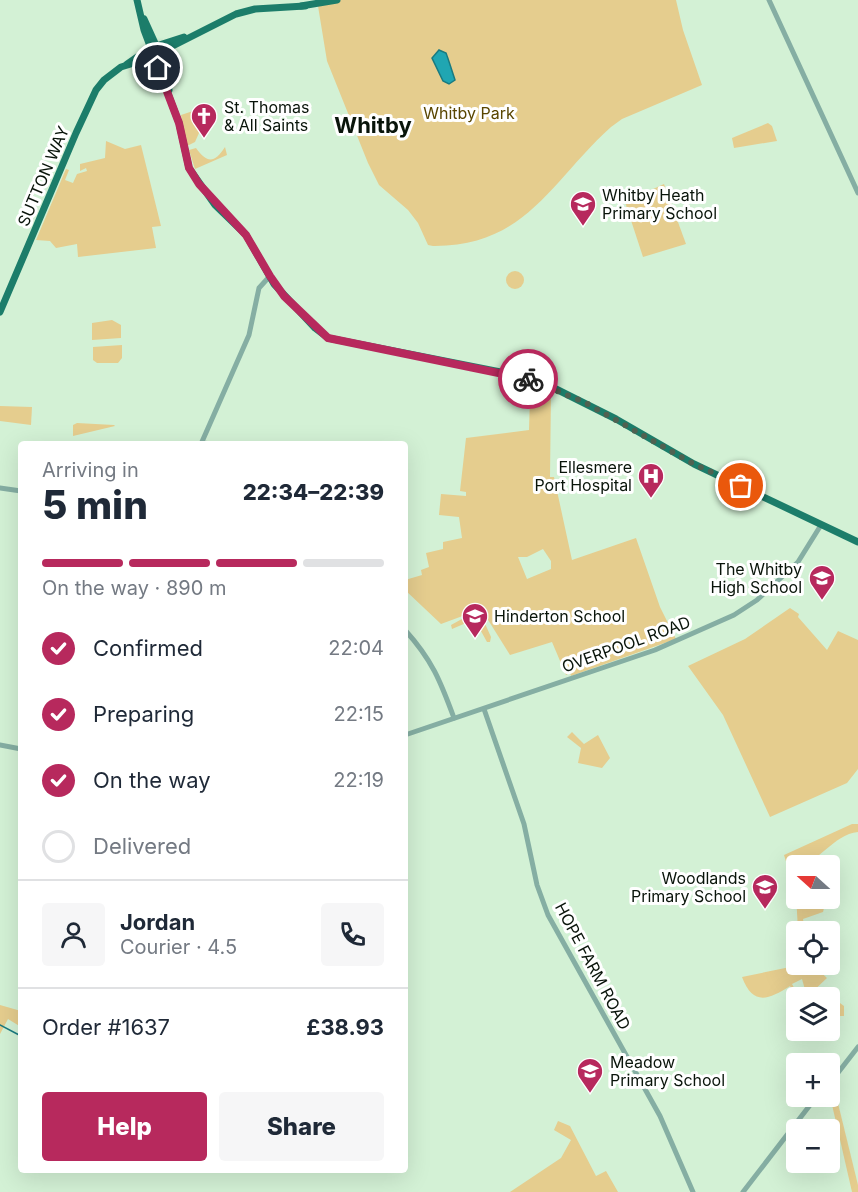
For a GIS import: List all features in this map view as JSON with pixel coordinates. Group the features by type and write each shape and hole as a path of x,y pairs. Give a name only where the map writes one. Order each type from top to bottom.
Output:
{"main road":[{"path":"137,0 155,50 189,168 215,205 246,235 270,276 290,302 328,338 516,375 550,386 616,419 692,463 858,542"},
{"path":"217,23 253,13 337,0"},
{"path":"217,23 236,14 255,9 304,6"},
{"name":"SUTTON WAY","path":"0,312 96,90 114,71 217,23"}],"street":[{"path":"769,0 858,193"},
{"path":"202,441 246,340 259,288 270,276"},
{"path":"0,488 18,491"},
{"name":"OVERPOOL ROAD","path":"408,734 678,641 734,615 757,600 798,562 821,525"},
{"path":"408,633 425,651 438,675 454,718"},
{"name":"HOPE FARM ROAD","path":"484,709 524,824 537,885 548,915 660,1116 693,1192"},
{"path":"0,745 18,748"},
{"path":"840,1070 858,1047"},
{"path":"743,1192 809,1107"}],"green space":[{"name":"Whitby Park","path":"341,0 676,0 683,30 702,85 622,119 611,127 553,189 514,223 492,235 465,243 428,245 418,223 408,210 379,185 327,61 318,6"},
{"path":"193,111 199,133 195,142 187,146 181,115"},
{"path":"768,123 772,126 777,141 734,148 732,138"},
{"path":"106,141 125,149 141,145 161,226 152,227 156,248 78,257 77,244 56,248 50,241 36,240 66,169 69,170 65,180 73,183 77,174 87,171 86,168 80,171 80,164 105,158"},
{"path":"225,147 227,155 195,169 189,150 196,148 210,160 214,159"},
{"path":"664,184 686,244 643,257 625,202"},
{"path":"515,271 521,274 524,280 521,286 515,289 509,286 506,280 509,274"},
{"path":"112,320 121,325 121,338 92,340 92,323"},
{"path":"122,345 122,358 118,363 97,363 93,360 93,347"},
{"path":"535,385 551,392 550,477 554,477 572,560 636,538 660,607 676,639 571,676 570,673 566,675 552,642 510,655 485,615 476,611 441,624 408,593 408,579 422,575 421,570 429,567 426,553 443,549 443,542 462,538 459,517 439,515 441,494 466,496 466,492 460,491 466,438 529,430 530,396 533,397","holes":["543,549 551,561 551,569 527,579 518,557 527,557"]},
{"path":"0,406 32,407 31,425 0,421"},
{"path":"77,423 115,426 73,436 73,425"},
{"path":"790,608 799,614 798,617 827,650 838,631 858,640 858,769 847,783 770,817 723,715 688,666 745,639"},
{"path":"471,614 482,617 491,637 490,642 487,642 473,620 452,629 451,625"},
{"path":"572,732 584,744 598,735 610,758 602,768 578,763 581,748 567,737"},
{"path":"852,824 858,824 858,832 841,838 819,855 786,855 786,862 784,855"},
{"path":"797,909 824,909 823,912 803,919 803,921 797,921"},
{"path":"786,968 786,975 824,975 827,978 818,987 804,987 802,979 792,984 794,987 786,987 775,995 762,998 751,993 742,977"},
{"path":"840,1003 844,1006 844,1016 840,1016"},
{"path":"0,1005 18,1010 18,1025 8,1019 0,1034"},
{"path":"833,1107 839,1107 858,1192 852,1192 840,1140 840,1119 835,1119"},
{"path":"558,1121 570,1126 596,1176 606,1171 618,1192 510,1192 561,1158 571,1140 554,1130"}],"water":[{"path":"439,50 446,53 455,80 449,84 443,81 432,58"}],"waterway":[{"path":"0,1025 18,1034"}],"way so far":[{"path":"528,379 550,386 584,402 692,463 741,486"}],"place":[{"name":"St. Thomas & All Saints","path":"204,139"},
{"name":"Whitby Heath Primary School","path":"583,227"},
{"name":"Ellesmere Port Hospital","path":"651,499"},
{"name":"The Whitby High School","path":"822,601"},
{"name":"Hinderton School","path":"475,639"},
{"name":"Woodlands Primary School","path":"765,910"},
{"name":"Meadow Primary School","path":"590,1094"}],"district":[{"name":"Whitby","path":"373,125"}],"route":[{"path":"158,68 179,123 189,168 215,205 246,235 274,284 315,328 328,338 528,379"}]}
